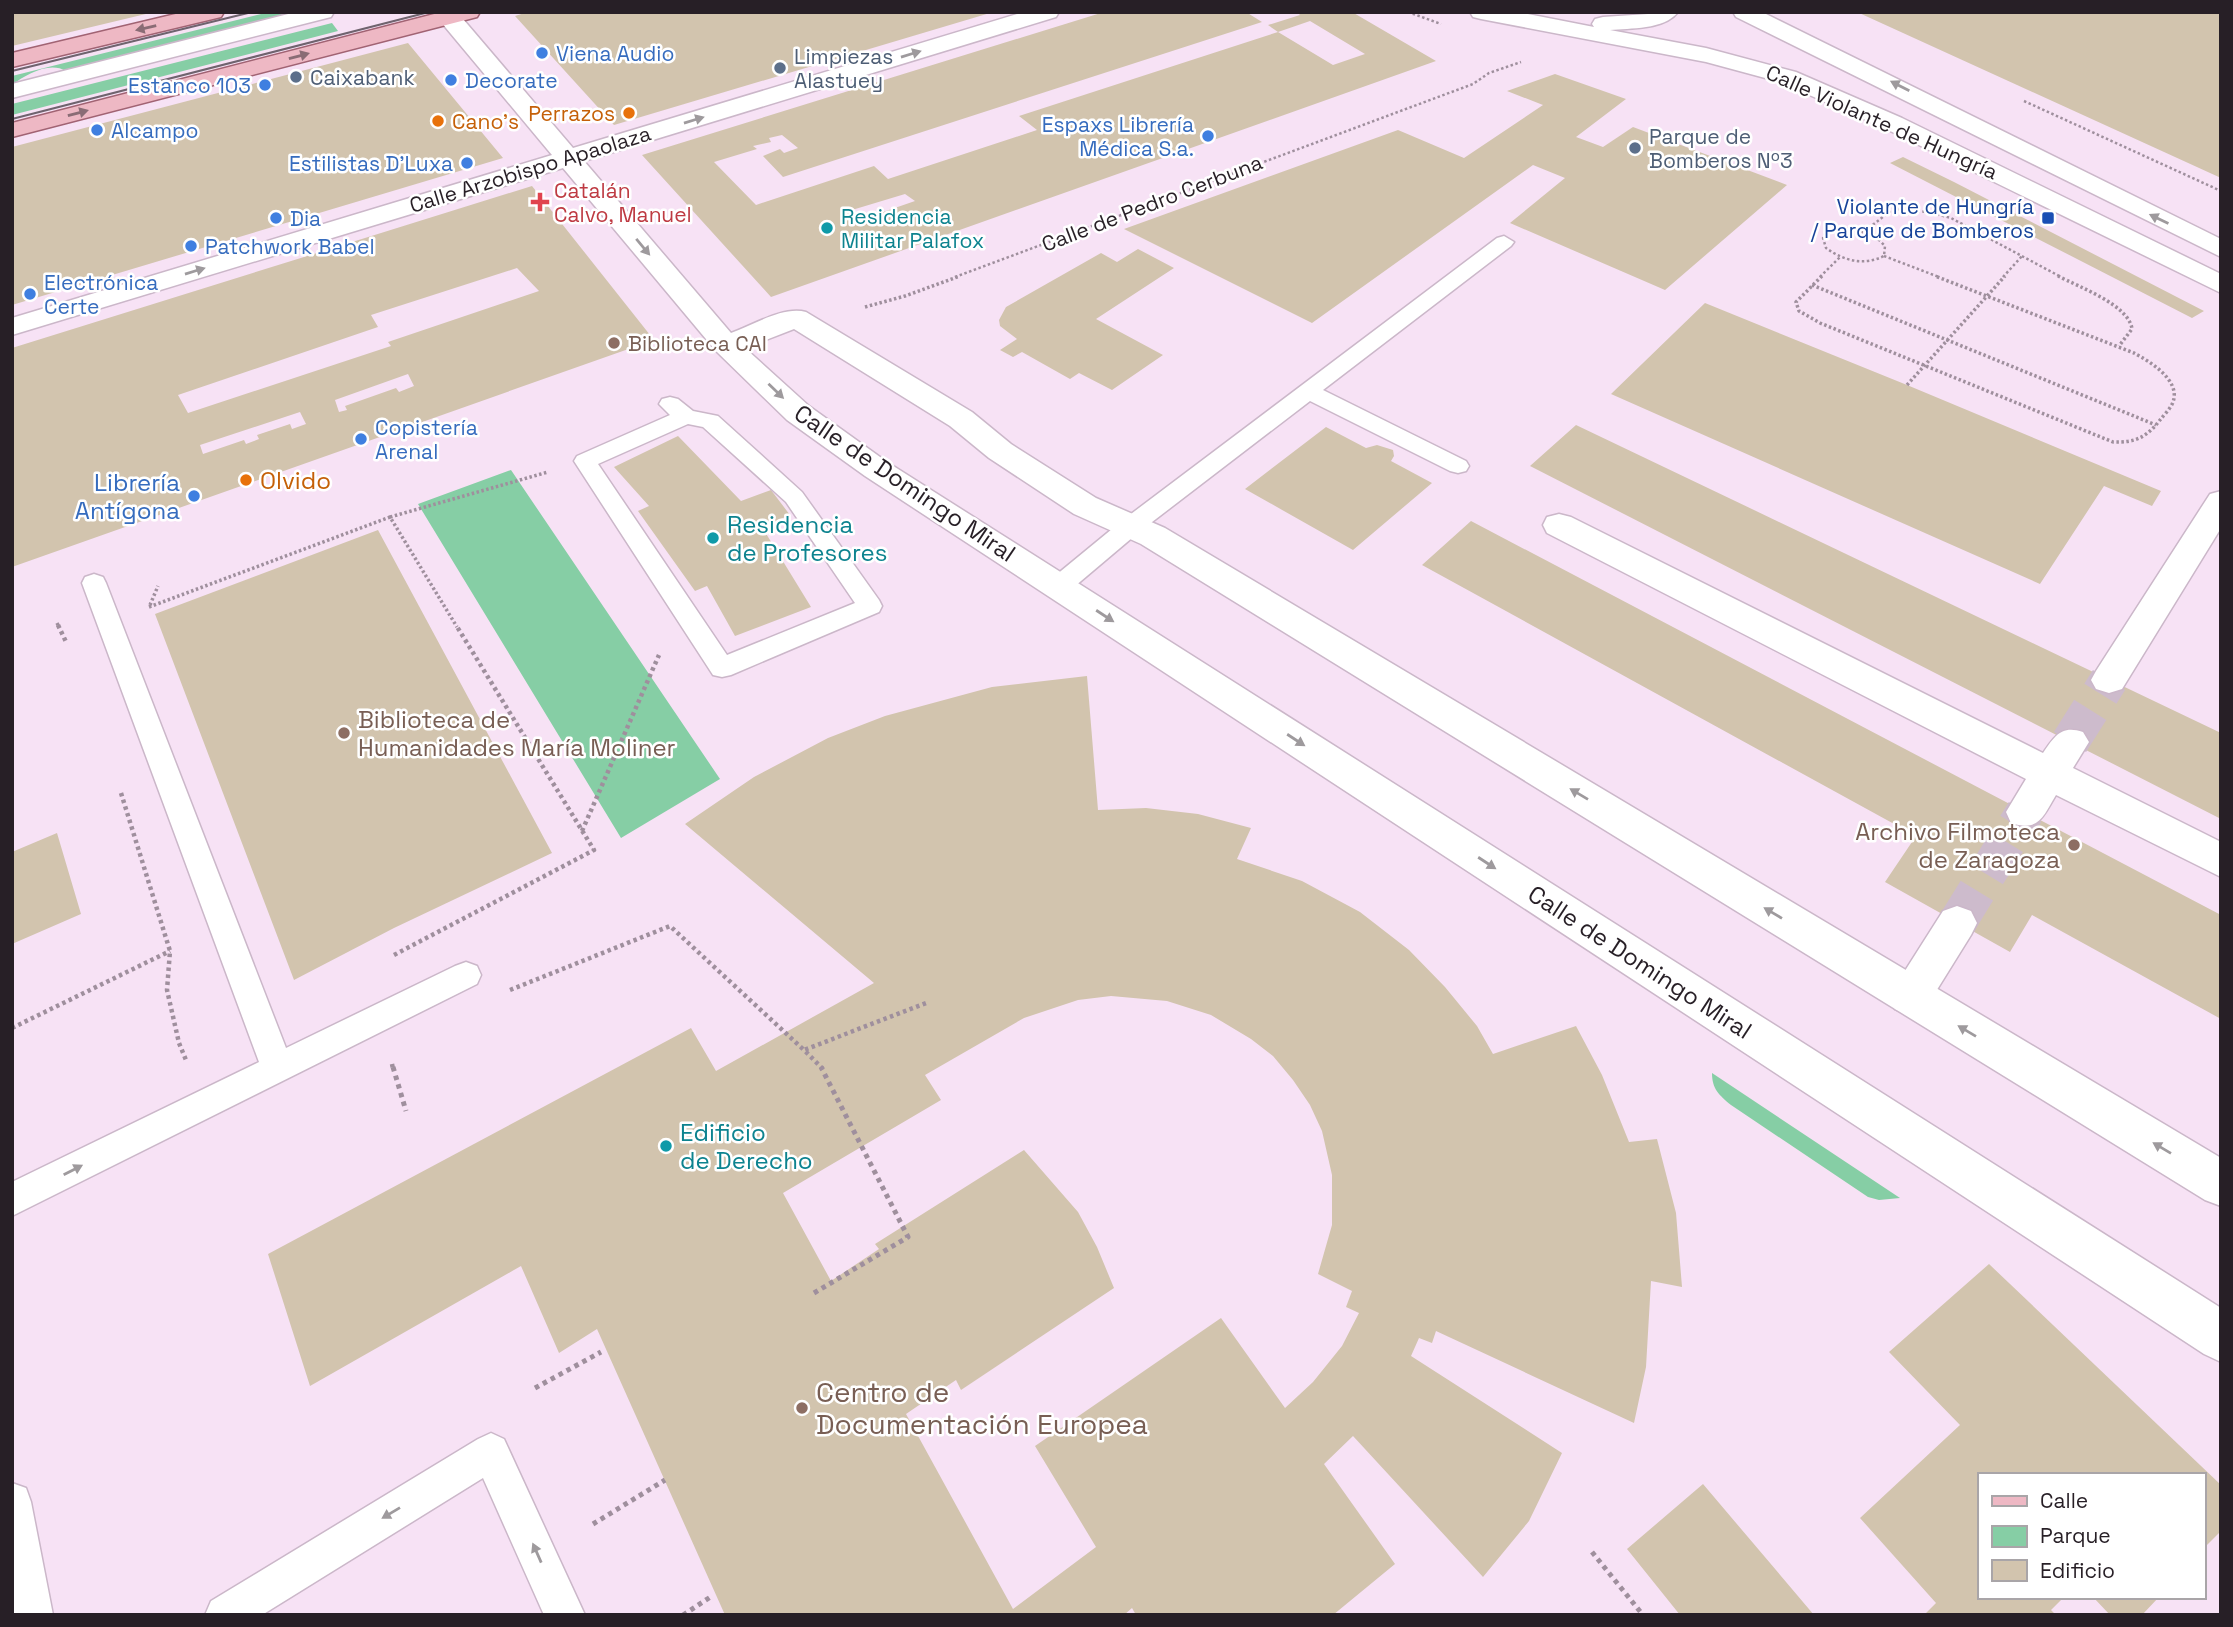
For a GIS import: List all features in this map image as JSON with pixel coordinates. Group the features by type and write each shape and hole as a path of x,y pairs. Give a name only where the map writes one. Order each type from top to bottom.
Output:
{"main road":[{"path":"12,60 212,12"},
{"path":"12,130 454,14"}],"street":[{"path":"12,91 323,12"},
{"name":"Calle Arzobispo Apaolaza","path":"12,327 1048,12"},
{"name":"Calle Violante de Hungría","path":"1481,12 1758,67 1822,91 1893,123 2221,285"},
{"path":"1534,23 1609,24 1651,19 1667,12"},
{"name":"Calle Violante de Hungría","path":"1744,12 1883,78 2221,249"},
{"name":"Calle de Domingo Miral","path":"454,14 567,158 726,345 798,413 876,468 2221,1337"},
{"path":"1758,67 1830,83 2004,140"},
{"path":"726,345 805,323 961,419 1000,451 1085,506 1130,526 1201,565 2221,1184"},
{"path":"2109,680 2221,502"},
{"path":"1559,525 2221,860"},
{"path":"2025,812 2070,743"},
{"path":"1910,996 1957,923"}],"lane":[{"path":"1059,586 1130,526 1504,242"},
{"path":"1308,391 1458,466"},
{"path":"678,411 710,421 794,497 870,606 722,668 585,461 678,411"},
{"path":"94,583 278,1069"},
{"path":"12,1200 466,975"},
{"path":"225,1615 491,1452 565,1615"},
{"path":"12,1502 33,1615"}],"path":[{"name":"Calle de Pedro Cerbuna","path":"805,323 1460,89 1523,61"},
{"path":"1865,232 1892,209 1928,212 1951,218 2127,314 2132,329 2119,346"},
{"path":"1840,257 1798,296 1796,306 1799,312 2100,439 2127,443 2145,438 2173,402 2172,388 2167,378 2148,361 2119,346 1884,256 1866,262 1840,257 1826,248 1823,238 1825,234 1846,228 1865,232 1874,235 1885,246 1884,256"},
{"path":"1907,385 2023,255"},
{"path":"1812,285 2156,425"},
{"path":"64,640 390,517 585,461"},
{"path":"387,1014 368,969 594,850 390,517"},
{"path":"150,606 158,586"},
{"path":"582,831 680,606"},
{"path":"57,623 70,649"},
{"path":"120,792 170,951 167,990 179,1043 186,1060"},
{"path":"498,995 670,926 804,1050 823,1069 908,1237 814,1293"},
{"path":"12,1028 170,951"},
{"path":"804,1050 926,1003"},
{"path":"396,1074 406,1111"},
{"path":"535,1388 601,1352"},
{"path":"593,1524 665,1480"},
{"path":"1592,1552 1643,1615"},
{"path":"683,1615 712,1596"}],"green space":[{"path":"269,12 307,12 66,71 46,68 31,73 12,85 12,76"},
{"path":"332,23 338,31 12,115 12,104"},
{"path":"511,470 720,779 621,838 418,504"},
{"path":"1712,1073 1900,1198 1879,1200 1868,1197 1731,1105 1717,1091"}],"building":[{"path":"12,12 149,12 150,13 12,46"},
{"path":"528,12 990,13 614,125 515,16"},
{"path":"1104,12 1246,12 1262,22 783,177 763,156 780,149 784,153 798,148 782,135 769,138 771,142 753,146 757,149 714,162 756,205 874,166 888,179 1037,130 1019,116 1278,32 1268,25 1300,15 1297,12 1352,12 1436,61 771,297 642,155","holes":["1310,21 1365,54 1333,65 1278,32","905,194 915,201 860,220 852,210"]},
{"path":"1857,12 2221,12 2221,178"},
{"path":"408,43 503,158 12,305 12,147"},
{"path":"1555,74 1626,99 1576,137 1603,147 1633,127 1787,185 1665,290 1510,223 1565,178 1533,165 1312,323 1124,229 1398,130 1464,158 1543,105 1507,91"},
{"path":"1903,157 2204,311 2192,318 1890,163"},
{"path":"532,186 654,340 12,567 12,348","holes":["517,268 539,291 388,342 391,346 188,413 178,395 378,327 371,315","408,374 414,386 399,392 396,388 345,406 347,410 339,412 335,400","300,412 306,424 292,429 290,424 257,435 259,439 246,444 244,440 203,454 200,445"]},
{"path":"1138,249 1174,268 1096,319 1163,355 1112,390 1079,373 1070,379 1022,352 1013,357 1000,350 1017,339 1000,326 999,320 1006,307 1101,253 1117,262"},
{"path":"1705,303 2161,491 2152,506 2104,486 2040,584 1611,394"},
{"path":"1576,425 2221,733 2221,819 1530,466"},
{"path":"1326,427 1366,448 1377,445 1393,450 1391,461 1432,483 1353,550 1245,489"},
{"name":"Residencia de Profesores","path":"678,436 741,501 771,490 790,515 762,527 811,607 735,636 707,586 695,591 638,511 649,506 614,467"},
{"path":"1471,521 2221,915 2221,1019 2032,915 2010,952 1885,882 1916,836 1422,565"},
{"name":"Biblioteca de Humanidades María Moliner","path":"378,530 552,853 394,928 294,980 155,614"},
{"name":"Edificio de Derecho","path":"1087,676 1098,810 1146,808 1198,814 1251,828 1237,859 1302,881 1360,912 1409,950 1445,987 1477,1026 1493,1054 1576,1026 1602,1075 1629,1142 1657,1139 1676,1213 1682,1287 1651,1281 1646,1367 1634,1423 1436,1331 1432,1343 1419,1338 1411,1356 1562,1453 1529,1521 1483,1577 1353,1436 1324,1464 1395,1564 1333,1615 1136,1615 1132,1608 1124,1615 725,1615 597,1329 559,1353 521,1266 310,1386 268,1254 691,1028 716,1071 874,983 685,824 754,777 828,738 885,716 992,687","holes":["1111,996 1167,1001 1211,1015 1251,1039 1273,1056 1310,1105 1322,1131 1332,1175 1332,1225 1318,1274 1352,1291 1346,1307 1359,1313 1342,1346 1313,1382 1285,1408 1221,1318 1035,1446 1096,1547 1013,1609 906,1414 956,1380 961,1390 1114,1288 1097,1247 1078,1212 1024,1150 875,1244 879,1249 831,1281 783,1193 941,1100 925,1075 1024,1018 1078,1000"]},
{"path":"57,833 81,914 12,944 12,852"},
{"path":"1989,1264 2221,1485 2221,1531 2205,1547 2205,1473 1978,1473 1978,1599 2062,1599 2051,1610 2056,1615 1924,1615 1936,1603 1860,1518 1960,1425 1889,1352"},
{"path":"1703,1484 1814,1615 1680,1615 1627,1549"},
{"path":"2095,1599 2157,1599 2142,1615 2110,1615"}],"tunnel":[{"path":"2070,742 2109,680"},
{"path":"1957,923 2025,812"}],"tram line":[{"path":"12,71 252,12"},
{"path":"12,119 429,12"}],"place":[{"name":"Viena Audio","path":"542,53"},
{"name":"Limpiezas Alastuey","path":"780,68"},
{"name":"Caixabank","path":"296,77"},
{"name":"Decorate","path":"451,80"},
{"name":"Estanco 103","path":"265,85"},
{"name":"Perrazos","path":"629,113"},
{"name":"Cano's","path":"438,121"},
{"name":"Alcampo","path":"97,130"},
{"name":"Espaxs Librería Médica S.a.","path":"1208,136"},
{"name":"Parque de Bomberos Nº3","path":"1635,148"},
{"name":"Estilistas D'Luxa","path":"467,163"},
{"name":"Catalán Calvo, Manuel","path":"540,202"},
{"name":"Dia","path":"276,218"},
{"name":"Violante de Hungría / Parque de Bomberos","path":"2048,218"},
{"name":"Residencia Militar Palafox","path":"827,228"},
{"name":"Patchwork Babel","path":"191,246"},
{"name":"Electrónica Certe","path":"30,294"},
{"name":"Biblioteca CAI","path":"614,343"},
{"name":"Copistería Arenal","path":"361,439"},
{"name":"Olvido","path":"246,480"},
{"name":"Librería Antígona","path":"194,496"},
{"name":"Residencia de Profesores","path":"713,538"},
{"name":"Biblioteca de Humanidades María Moliner","path":"344,733"},
{"name":"Archivo Filmoteca de Zaragoza","path":"2074,845"},
{"name":"Edificio de Derecho","path":"666,1146"},
{"name":"Centro de Documentación Europea","path":"802,1408"}]}
